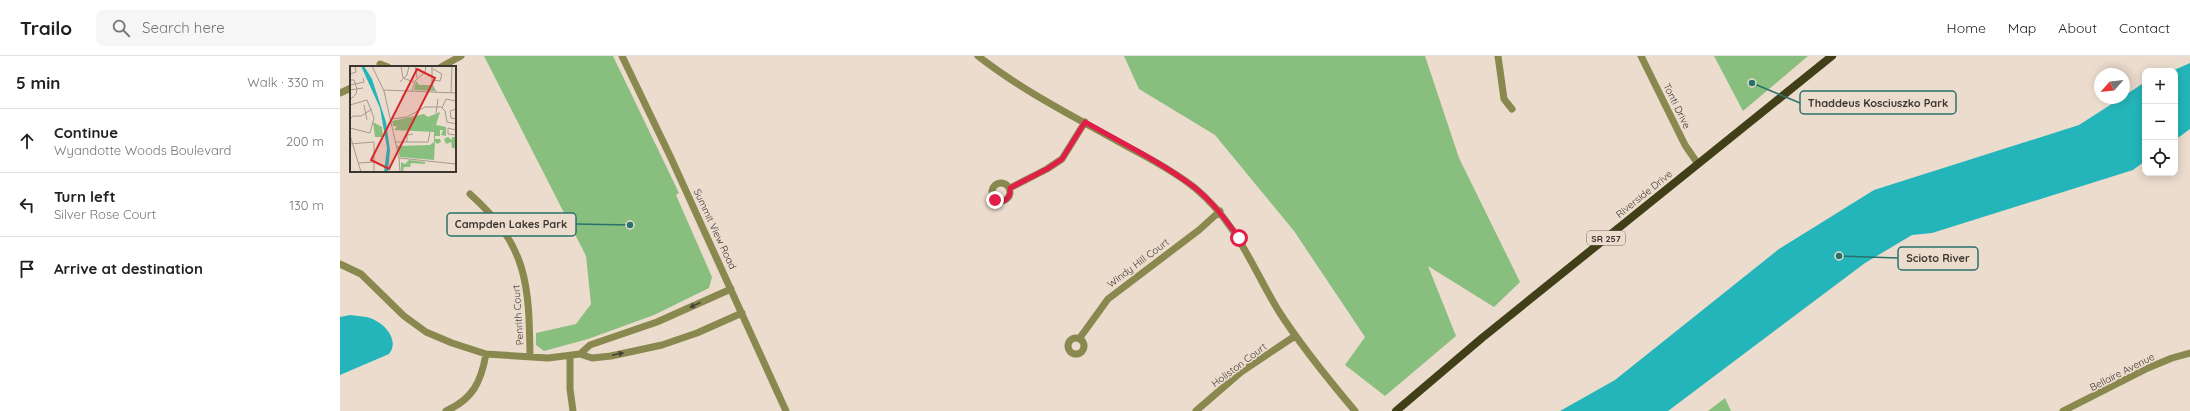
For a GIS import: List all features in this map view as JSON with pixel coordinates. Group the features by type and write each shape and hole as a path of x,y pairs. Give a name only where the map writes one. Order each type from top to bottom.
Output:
{"main road":[{"name":"Riverside Drive","path":"1396,411 1482,338 1832,56"}],"street":[{"path":"378,65 381,56"},
{"path":"443,66 461,56"},
{"name":"Summit View Road","path":"622,56 731,289 786,411"},
{"path":"978,56 1002,75 1157,163 1194,188 1220,212 1239,238 1262,283 1295,336 1355,411"},
{"path":"1498,56 1504,99 1512,109"},
{"name":"Tonti Drive","path":"1642,56 1685,145 1698,164"},
{"path":"340,92 350,88"},
{"path":"1010,188 1047,169 1062,159 1085,122"},
{"name":"Penrith Court","path":"470,194 500,224 520,261 528,297 530,357"},
{"name":"Windy Hill Court","path":"1079,339 1108,298 1199,230 1220,212"},
{"path":"340,264 361,274 404,316 426,332 452,343 486,354 548,358 580,354 592,358 611,356 662,345 697,333 742,313"},
{"path":"580,354 590,345 657,322 731,289"},
{"name":"Holiston Court","path":"1196,411 1242,372 1295,336"},
{"name":"Bellaire Avenue","path":"2063,411 2148,368 2172,358 2181,357 2190,353"},
{"path":"446,411 460,405 470,395 482,372 486,354"},
{"path":"570,356 570,389 573,411"}],"green space":[{"path":"484,56 613,56 679,193 676,195 712,277 709,288 654,315 588,339 544,351 536,345 536,333 576,324 591,304 586,256"},
{"path":"1124,56 1425,56 1459,158 1520,282 1494,307 1428,266 1456,336 1385,396 1345,365 1365,337 1294,231 1215,135 1139,89"},
{"path":"1714,56 1808,56 1743,111"},
{"path":"1725,398 1731,411 1708,411"}],"water":[{"path":"2190,63 2190,129 2178,138 2178,104 2178,68"},
{"path":"2142,84 2142,163 2133,170 1932,233 1912,235 1865,263 1668,411 1560,411 1615,380 1779,249 1874,190 2079,125 2112,104 2130,104 2130,92"},
{"path":"350,315 366,317 378,322 388,331 391,336 393,342 392,348 389,354 340,375 340,317"}],"place":[{"name":"Thaddeus Kosciuszko Park","path":"1752,83"},
{"name":"Campden Lakes Park","path":"630,225"},
{"name":"Scioto River","path":"1839,256"}],"route":[{"path":"995,200 1004,201 1009,197 1010,188 1047,169 1062,159 1073,144 1085,122 1157,163 1194,188 1220,212 1239,238"}]}
